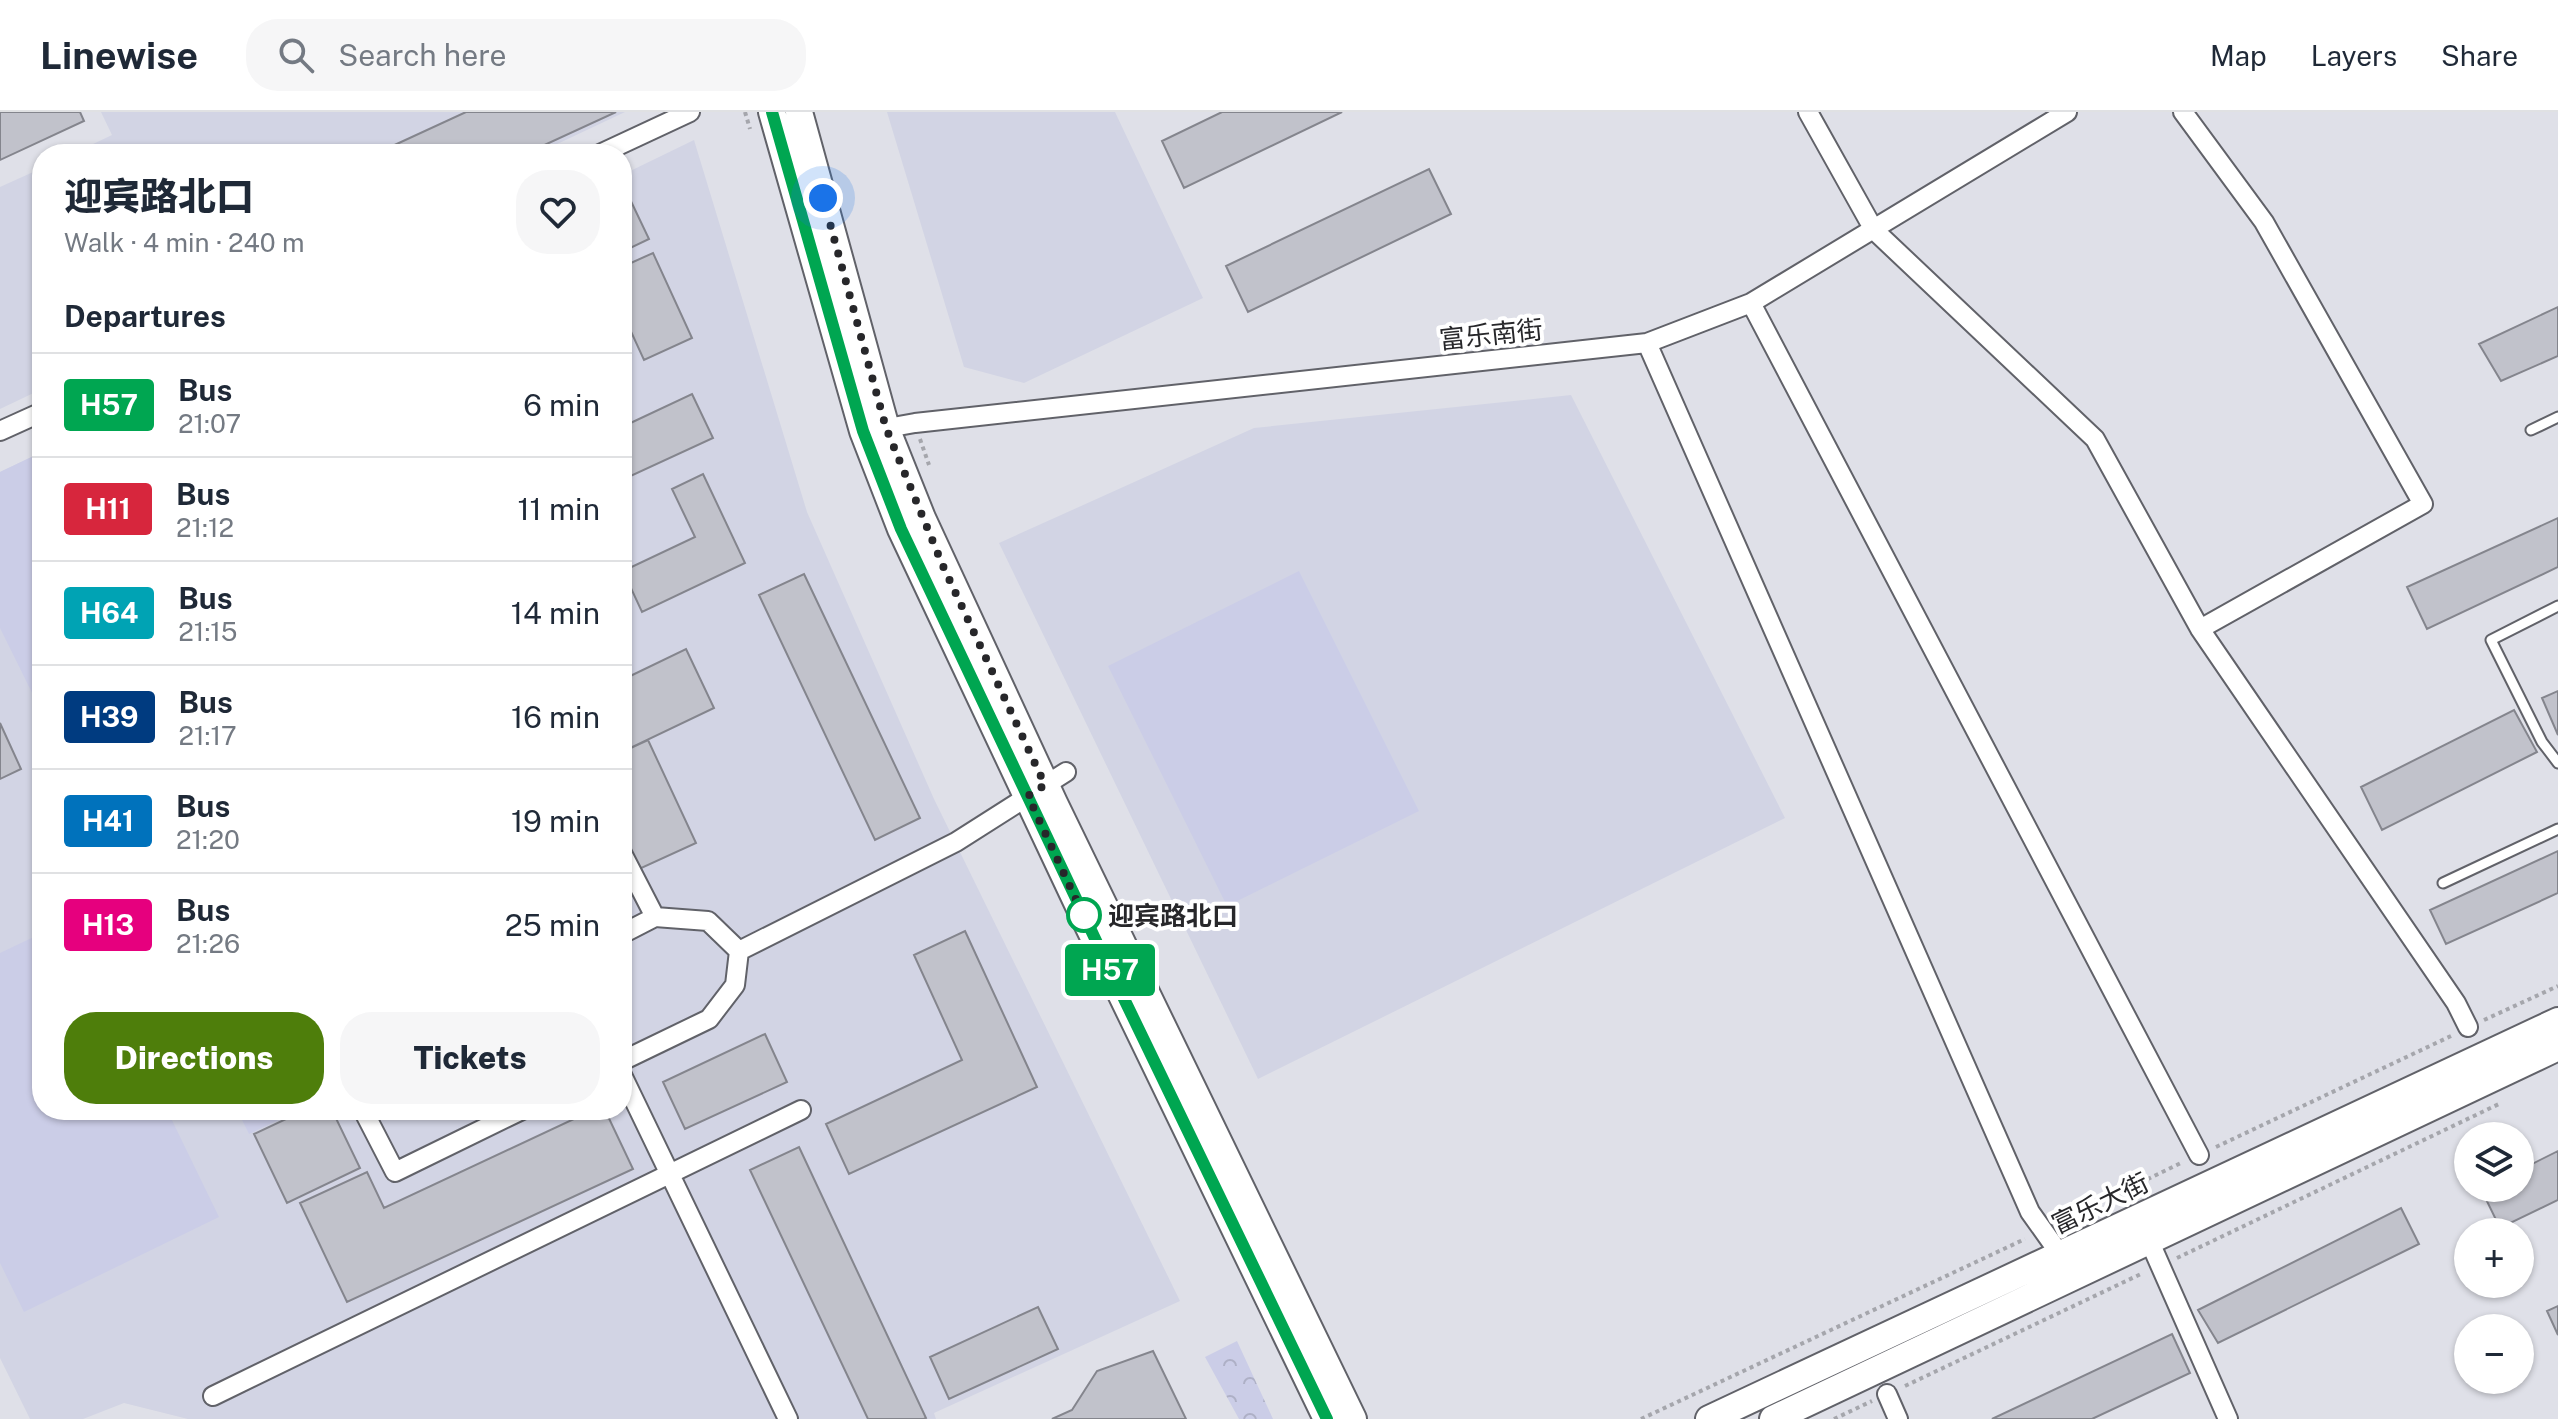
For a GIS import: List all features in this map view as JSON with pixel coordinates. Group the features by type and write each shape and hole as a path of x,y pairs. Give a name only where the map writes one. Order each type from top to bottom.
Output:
{"main road":[{"path":"772,112 875,430"},
{"path":"799,112 901,529 1047,784 1353,1419"},
{"path":"1047,784 1327,1419"},
{"name":"富乐大街","path":"1709,1419 2068,1265 2558,1021"},
{"name":"富乐大街","path":"2144,1229 2558,1047"},
{"name":"富乐大街","path":"1773,1419 2068,1265"}],"street":[{"path":"621,144 690,112"},
{"path":"1808,112 1874,230 2095,439 2200,629 2456,1003 2468,1027"},
{"name":"富乐南街","path":"875,430 915,423 1647,343 1751,303 2067,112"},
{"path":"2183,112 2264,222 2423,504 2200,629"},
{"path":"1751,303 2199,1155"},
{"path":"1647,343 2030,1212 2068,1265"},
{"path":"0,431 32,417"},
{"path":"739,951 956,842 1008,812 1047,784"},
{"path":"632,872 655,917"},
{"path":"632,929 655,917 708,921 739,951"},
{"path":"632,1056 709,1019 735,985 739,951"},
{"path":"632,1096 788,1419"},
{"path":"213,1396 671,1176 801,1110"},
{"path":"368,1120 395,1172 502,1120"},
{"path":"2144,1229 2228,1419"},
{"path":"1887,1394 1898,1419"}],"lane":[{"path":"2531,430 2558,417"},
{"path":"2558,606 2491,640 2542,742 2558,763"},
{"path":"2443,883 2558,829"}],"path":[{"name":"富乐大街","path":"1641,1419 2558,986"},
{"path":"1834,1419 2501,1103"}],"shaded area":[{"path":"101,112 625,112 557,144 93,144 112,135"},
{"path":"887,112 1115,112 1203,298 1024,383 964,367"},
{"path":"694,140 807,512 934,799 1180,1301 934,1413 936,1419 188,1419 124,1403 83,1419 30,1419 0,1358 0,472 32,457 32,1120 632,1120 632,170"},
{"path":"32,173 32,394 0,409 0,187"},
{"path":"1571,395 1785,818 1258,1079 999,543 1254,428"}],"green space":[{"path":"32,457 32,693 0,628 0,472"},
{"path":"1299,571 1419,811 1227,906 1108,666"},
{"path":"32,938 32,1120 172,1120 219,1217 24,1312 0,1263 0,953"},
{"path":"242,1120 278,1120 249,1134"},
{"path":"1237,1341 1273,1419 1239,1419 1205,1357"}],"building":[{"path":"0,112 80,112 84,121 0,160"},
{"path":"466,112 616,112 547,144 397,144"},
{"path":"1222,112 1342,112 1184,188 1162,141"},
{"path":"1429,169 1451,214 1248,312 1226,266"},
{"path":"632,203 649,239 632,247"},
{"path":"653,253 692,338 644,360 632,334 632,262"},
{"path":"2558,307 2558,356 2501,381 2479,344"},
{"path":"692,394 713,438 632,475 632,422"},
{"path":"703,474 745,563 642,612 632,590 632,567 695,537 672,489"},
{"path":"2558,518 2558,567 2427,629 2407,587"},
{"path":"804,574 920,818 875,840 759,595"},
{"path":"686,649 714,708 632,747 632,675"},
{"path":"2558,691 2558,735 2542,698"},
{"path":"2514,710 2537,752 2382,830 2361,787"},
{"path":"0,723 21,769 0,779"},
{"path":"648,740 696,843 637,870 632,860 632,747"},
{"path":"2558,851 2558,893 2446,944 2430,910"},
{"path":"965,931 1037,1087 849,1174 826,1124 962,1060 914,955"},
{"path":"765,1034 787,1082 685,1129 663,1082"},
{"path":"284,1120 337,1120 360,1168 287,1203 254,1134"},
{"path":"572,1120 610,1120 633,1169 347,1302 300,1203 367,1172 384,1208"},
{"path":"799,1147 924,1419 868,1419 750,1170"},
{"path":"2558,1151 2558,1200 2521,1218 2495,1218 2487,1202 2534,1202 2534,1163"},
{"path":"2401,1208 2419,1244 2218,1343 2198,1310"},
{"path":"2558,1306 2558,1335 2547,1311"},
{"path":"1038,1307 1058,1349 949,1399 930,1357"},
{"path":"2172,1334 2190,1373 2092,1419 1992,1419"},
{"path":"1153,1351 1186,1419 1052,1419 1072,1410 1097,1371"}],"bus line":[{"name":"H57","path":"772,112 863,431 901,529 1327,1419"}],"place":[{"name":"迎宾路北口","path":"1084,915"}],"route":[{"path":"823,198 886,428 943,566 1045,785 1028,796 1085,919 1084,915"}]}
